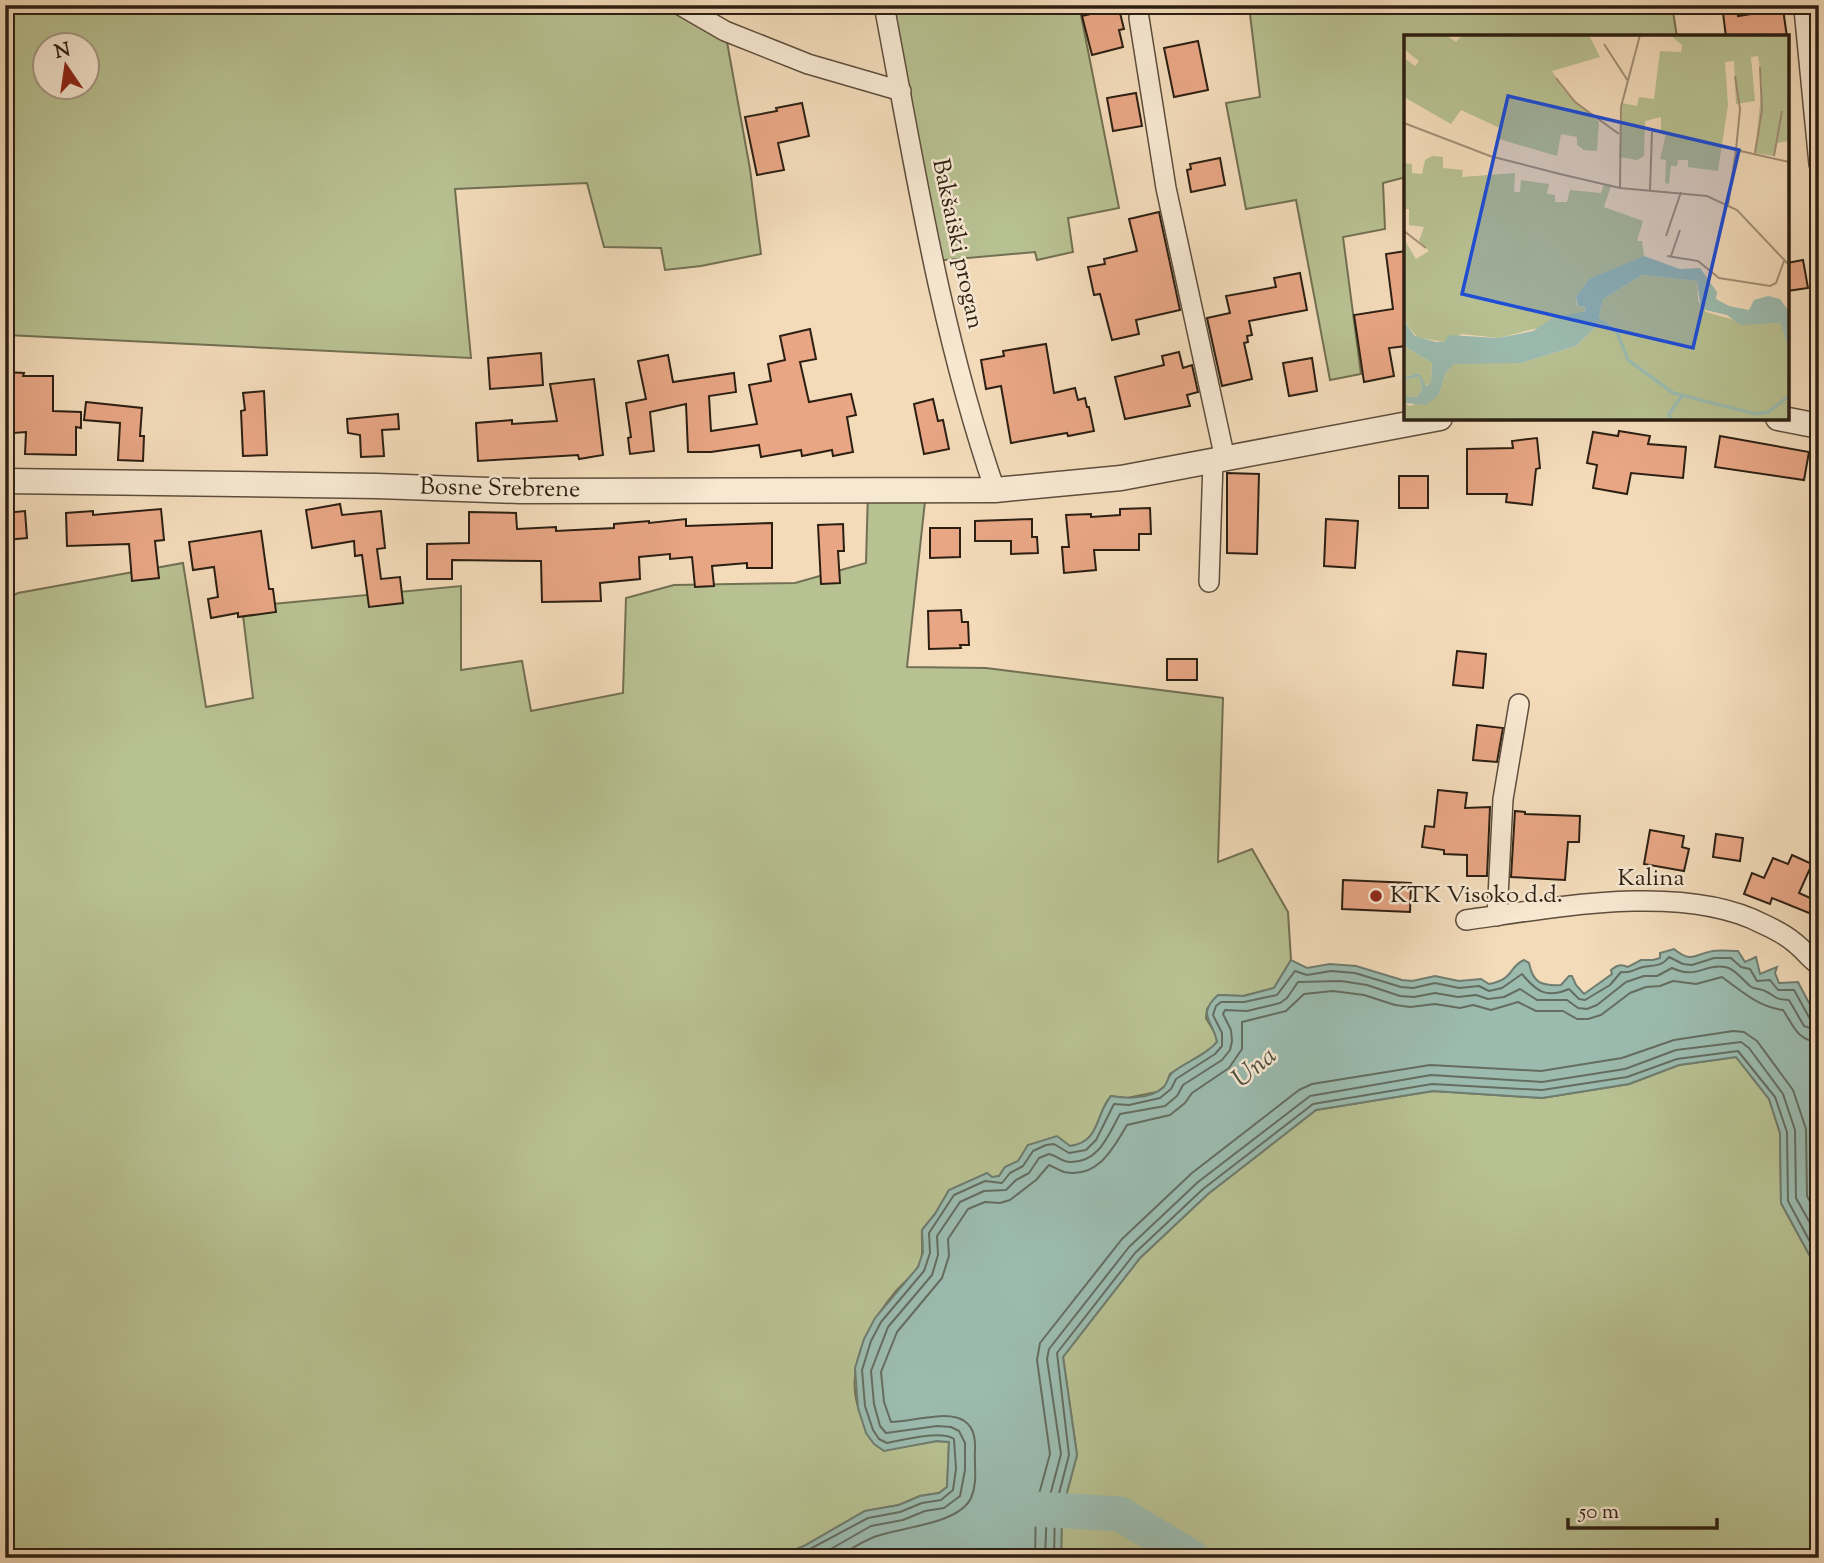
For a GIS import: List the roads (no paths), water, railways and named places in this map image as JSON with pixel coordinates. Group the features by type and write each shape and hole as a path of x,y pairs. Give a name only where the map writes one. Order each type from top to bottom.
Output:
{"street":[{"path":"680,5 725,31 808,64 901,91"},
{"name":"Bakšaiški progan","path":"884,5 956,358 977,438 995,490"},
{"path":"1809,7 1819,164"},
{"path":"1139,18 1166,188 1219,461 1209,582"},
{"name":"Bosne Srebrene","path":"5,481 377,486 520,491 995,490 1121,478 1430,420"},
{"path":"1788,420 1819,426"},
{"path":"1497,916 1503,799 1519,704"},
{"name":"Kalina","path":"1466,920 1602,904 1660,901 1712,906 1760,922 1794,942 1819,965"}],"water":[{"path":"1674,949 1689,957 1713,951 1738,951 1745,962 1756,957 1760,974 1777,967 1775,973 1779,983 1798,982 1819,1022 1819,1260 1811,1258 1781,1203 1780,1133 1769,1099 1736,1057 1679,1065 1629,1084 1542,1098 1433,1091 1316,1110 1208,1194 1140,1258 1063,1357 1077,1455 1062,1511 1061,1558 774,1558 804,1546 865,1511 899,1505 920,1496 939,1493 947,1487 949,1442 937,1441 884,1451 874,1444 866,1433 858,1408 855,1368 864,1339 875,1318 918,1267 923,1252 922,1230 949,1190 987,1173 992,1177 999,1176 1005,1167 1018,1161 1028,1145 1057,1136 1070,1146 1087,1139 1111,1096 1139,1097 1159,1091 1172,1073 1217,1042 1207,1013 1211,1002 1218,995 1244,996 1274,988 1291,960 1307,968 1330,964 1356,966 1402,980 1412,981 1435,976 1459,981 1481,979 1489,984 1503,979 1524,960 1529,963 1539,982 1561,985 1572,976 1584,994 1612,974 1611,970 1615,967 1628,967 1641,960 1660,958 1660,953"}],"waterway":[{"name":"Una","path":"1017,1508 1120,1514 1193,1558"}],"place":[{"name":"KTK Visoko d.d.","path":"1376,896"}]}
